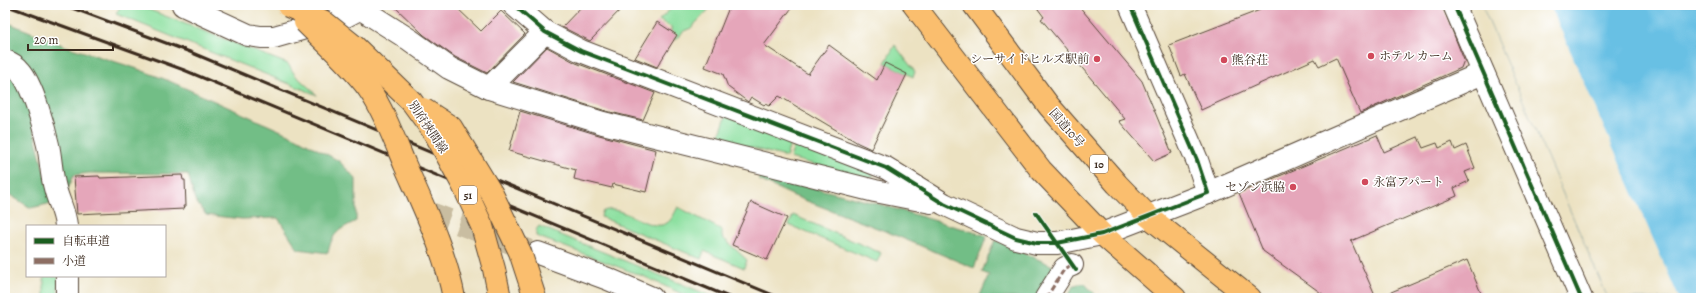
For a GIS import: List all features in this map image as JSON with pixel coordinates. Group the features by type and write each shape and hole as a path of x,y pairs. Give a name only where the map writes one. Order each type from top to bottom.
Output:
{"main road":[{"path":"914,5 1041,170 1102,234 1175,298"},
{"name":"国道10号","path":"974,5 1049,106 1106,172 1148,216 1250,298"},
{"name":"別府挾間線","path":"454,298 444,257 434,230 396,144 368,89 341,58 288,6 323,21 353,45 412,102 436,134 463,184 479,220 494,269 500,298"},
{"path":"412,102 451,126 492,194 505,220 520,252 535,298"}],"street":[{"path":"183,5 248,35 261,37 274,37 344,17 358,7 410,40 449,68 489,88 603,123 875,191 944,204"},
{"path":"514,5 545,32 581,51 886,168 944,204 1016,238 1037,242 1057,243 1102,234 1208,193 1483,73"},
{"path":"1130,5 1197,160 1208,193"},
{"path":"1454,5 1581,298"},
{"path":"489,88 545,32"},
{"path":"5,60 21,71 28,84 41,118 48,145 55,188 66,225"},
{"path":"538,253 608,279 652,298"},
{"path":"1046,298 1065,268 1072,265"},
{"path":"67,277 67,298"}],"green space":[{"path":"121,5 137,5 288,64 295,75 317,95 116,14"},
{"path":"675,5 713,5 691,28 684,31 675,40 668,36 672,28 659,20"},
{"path":"6,22 65,46 135,68 167,80 297,138 339,161 356,179 356,221 340,230 334,236 328,253 298,249 278,218 242,219 206,215 195,200 188,174 89,173 74,175 65,196 5,55"},
{"path":"895,45 915,72 913,77 885,63"},
{"path":"5,68 23,88 52,203 31,208 5,192"},
{"path":"727,114 792,139 786,157 718,139"},
{"path":"796,140 874,175 869,179 790,158"},
{"path":"760,174 882,205 987,236 974,268 890,233 794,196 759,180"},
{"path":"678,207 722,230 722,237 747,260 744,268 704,251 701,259 601,217 602,212 609,210 617,211 652,224 660,225 669,222"},
{"path":"793,215 881,253 877,262 789,225"},
{"path":"539,226 716,298 691,298 645,277 536,236 536,230"},
{"path":"995,240 1053,266 1040,298 979,298 989,275 982,272"},
{"path":"44,277 58,277 58,298 44,298"},
{"path":"1085,284 1099,298 1068,298 1073,286"}],"water":[{"path":"1482,5 1701,5 1701,298 1608,298"}],"pier":[{"path":"1482,5 1550,5 1679,298 1608,298"}],"building":[{"path":"393,5 454,5 481,31 501,11 525,34 487,73 455,57 424,35"},
{"path":"583,5 625,5 590,41 562,27"},
{"path":"730,5 794,5 764,45 808,74 829,45 877,80 885,63 907,74 871,149 858,143 779,96 769,106 764,105 751,97 748,102 728,87 723,74 705,67"},
{"name":"シーサイドヒルズ駅前","path":"1035,5 1078,5 1142,81 1172,153 1154,161 1119,121 1125,119 1041,19 1044,17"},
{"path":"1258,5 1442,5 1464,60 1461,68 1360,113 1336,58 1319,66 1315,59 1201,110 1185,74 1181,76 1169,45 1260,10"},
{"path":"657,22 677,35 657,67 635,58"},
{"path":"547,47 576,63 655,93 643,120 606,111 513,82"},
{"path":"520,111 599,135 656,150 646,192 613,184 612,188 574,179 576,170 509,151"},
{"path":"1377,135 1384,152 1418,137 1423,148 1437,143 1439,148 1452,142 1455,150 1466,145 1475,168 1465,172 1469,181 1454,188 1457,196 1351,241 1376,298 1328,298 1263,251 1239,193"},
{"path":"182,175 183,180 185,180 186,206 183,206 184,209 77,214 74,177 99,176 100,178"},
{"path":"751,202 787,218 767,260 732,245"},
{"path":"1467,260 1483,298 1377,298"}],"tunnel":[{"path":"428,212 529,250"}],"railway":[{"path":"5,5 184,70 731,298"},
{"path":"64,5 190,52 780,298"}],"marked path":[{"path":"1046,298 1065,268 1072,265"}],"cycle path":[{"path":"514,5 545,32 581,51 886,168 944,204 1016,238 1037,243 1057,243 1102,234 1208,193 1197,160 1130,5"},
{"path":"1454,5 1581,298"},
{"path":"1036,213 1076,270"}],"place":[{"name":"ホテル カーム","path":"1371,56"},
{"name":"シーサイドヒルズ駅前","path":"1097,59"},
{"name":"熊谷荘","path":"1224,60"},
{"name":"永富アパート","path":"1365,182"},
{"name":"セゾン浜脇","path":"1293,187"}]}
